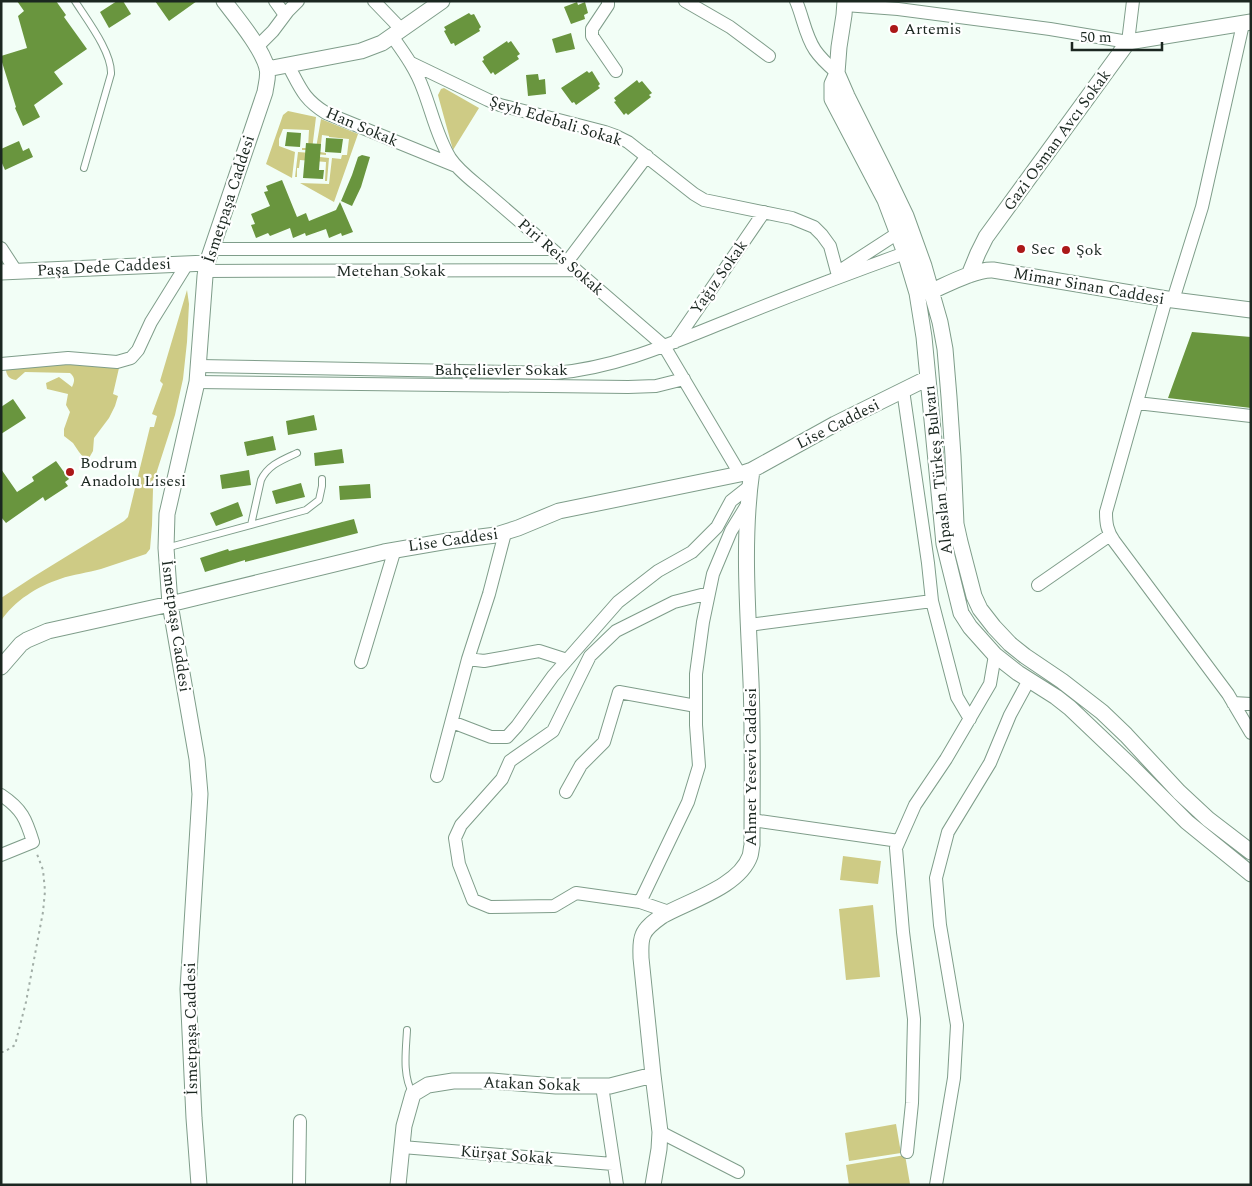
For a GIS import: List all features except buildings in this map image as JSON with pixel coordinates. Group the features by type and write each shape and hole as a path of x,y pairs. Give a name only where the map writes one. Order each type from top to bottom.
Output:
{"street":[{"path":"224,1 263,58 267,69 362,51 382,43 442,1"},
{"path":"275,1 285,15"},
{"path":"256,47 273,31 298,1"},
{"name":"Piri Reis Sokak","path":"374,1 396,33 424,90 450,159 480,188 572,266 669,344 684,379 747,477"},
{"path":"608,1 609,4 592,29 592,36 616,71"},
{"path":"685,1 730,27 769,56"},
{"path":"796,1 809,39 815,50 837,73"},
{"name":"Gazi Osman Avcı Sokak","path":"969,275 986,237 1128,42 1133,1"},
{"path":"845,3 1050,29 1128,42 1247,23 1202,207 1137,403 1106,512 1106,523 1110,535 1228,694 1251,733"},
{"name":"Alpaslan Türkeş Bulvarı","path":"845,3 838,47 837,73 832,84 832,99 882,194 906,253 918,301 924,337 944,544 961,613 995,655 1070,708 1187,822 1251,874"},
{"name":"Şeyh Edebali Sokak","path":"411,63 500,105 577,124 616,136 628,142 704,200 792,218 814,226 830,246 837,272"},
{"name":"Han Sokak","path":"288,65 308,100 320,109 456,166"},
{"name":"İsmetpaşa Caddesi","path":"199,1185 188,989 200,794 197,759 170,604 166,548 167,514 197,382 208,261 265,92 267,69"},
{"name":"Alpaslan Türkeş Bulvarı","path":"837,73 906,216 932,291 945,349 956,524 974,596 980,609 1010,644 1102,712 1179,792 1208,819 1251,852"},
{"path":"572,266 647,156"},
{"name":"Yağız Sokak","path":"669,344 764,212"},
{"path":"818,285 898,232"},
{"path":"1,248 9,272"},
{"path":"208,261 552,249"},
{"path":"818,285 906,253"},
{"name":"Paşa Dede Caddesi","path":"9,272 187,264 208,261"},
{"name":"Metehan Sokak","path":"208,261 572,266"},
{"path":"1,364 68,358 117,362 131,358 138,350 151,322 187,264"},
{"name":"Mimar Sinan Caddesi","path":"932,291 988,269 1170,299 1251,310"},
{"name":"Bahçelievler Sokak","path":"199,366 566,372 605,365 669,344 818,285"},
{"name":"Lise Caddesi","path":"1,667 21,644 48,631 170,604 395,549 505,533 559,511 747,477 835,424 928,378"},
{"path":"197,382 656,386 684,379"},
{"path":"903,390 932,601 957,697 970,719"},
{"path":"1137,403 1251,416"},
{"path":"452,722 491,737 507,737 553,676 618,602 658,572 692,552 717,527 747,477"},
{"name":"Ahmet Yesevi Caddesi","path":"653,1185 660,1132 652,1076 641,945 643,935 648,927 669,912 727,884 745,866 750,856 752,845 753,741 747,580 747,477"},
{"path":"640,902 688,802 699,766 696,725 696,674 703,622 713,574 731,531 748,505"},
{"path":"438,776 468,659 489,594 505,533"},
{"path":"1038,585 1110,535"},
{"path":"361,662 395,549"},
{"path":"669,912 640,902 576,893 554,906 490,907 473,900 459,864 455,838 461,826 502,778 510,761 553,731 590,656 616,632 674,602 709,593"},
{"path":"749,625 932,601"},
{"path":"468,659 484,661 539,651 567,660"},
{"path":"907,1152 912,1104 914,1018 896,848 915,805 946,759 990,684 995,655"},
{"path":"936,1185 954,1078 957,1024 940,925 936,878 948,832 990,763 1010,715 1029,680"},
{"path":"566,792 581,765 604,742 619,692 696,706"},
{"path":"1233,703 1251,704"},
{"path":"1,795 12,802 21,812 34,842 1,855"},
{"path":"752,820 899,841"},
{"name":"Atakan Sokak","path":"413,1094 428,1085 453,1081 492,1081 556,1086 610,1086 652,1076"},
{"path":"602,1086 617,1185"},
{"path":"398,1185 404,1126 413,1094"},
{"path":"299,1185 300,1121"},
{"path":"660,1132 738,1172"},
{"name":"Kürşat Sokak","path":"402,1147 613,1164"}],"lane":[{"path":"75,1 104,49 111,67 111,74 84,168"},
{"path":"251,525 264,474 271,466 297,453"},
{"path":"166,548 306,510 319,500 322,479"},
{"path":"407,1030 406,1072 413,1094"}],"path":[{"path":"1,1052 15,1045 26,1002 43,912 45,891 42,870 34,842"}],"shaded area":[{"path":"444,88 479,108 453,150 438,95 441,89"},
{"path":"288,111 316,117 312,150 302,150 302,148 308,148 309,130 283,129 279,139 279,146 295,152 292,178 266,164 283,115"},
{"path":"321,119 358,134 334,202 300,183 329,184 332,158 341,159 342,155 347,155 349,139 322,135 320,152 326,153 326,155 315,154"},
{"path":"298,152 329,158 327,181 325,181 326,162 300,160 299,168 297,168 297,177 295,177"},
{"path":"187,290 189,304 183,379 175,415 153,489 150,549 146,554 101,569 65,577 43,586 27,595 1,621 1,598 128,517 150,427 154,427 157,416 152,414 163,384 160,381"},
{"path":"74,363 119,368 113,394 118,396 115,406 109,418 94,438 93,451 89,458 84,458 73,443 64,436 64,429 70,412 66,405 68,394 47,389 46,383 59,377 72,387 74,383 73,376 70,373 25,372 16,380 10,378 6,371 6,369"},
{"path":"843,856 881,861 878,884 840,880"},
{"path":"873,905 880,977 846,980 839,909"},
{"path":"896,1124 901,1153 849,1161 845,1133"},
{"path":"905,1155 910,1184 849,1185 846,1165"}],"place":[{"name":"Artemis","path":"894,29"},
{"name":"Sec","path":"1021,249"},
{"name":"Şok","path":"1066,250"},
{"name":"Bodrum Anadolu Lisesi","path":"70,472"}]}
